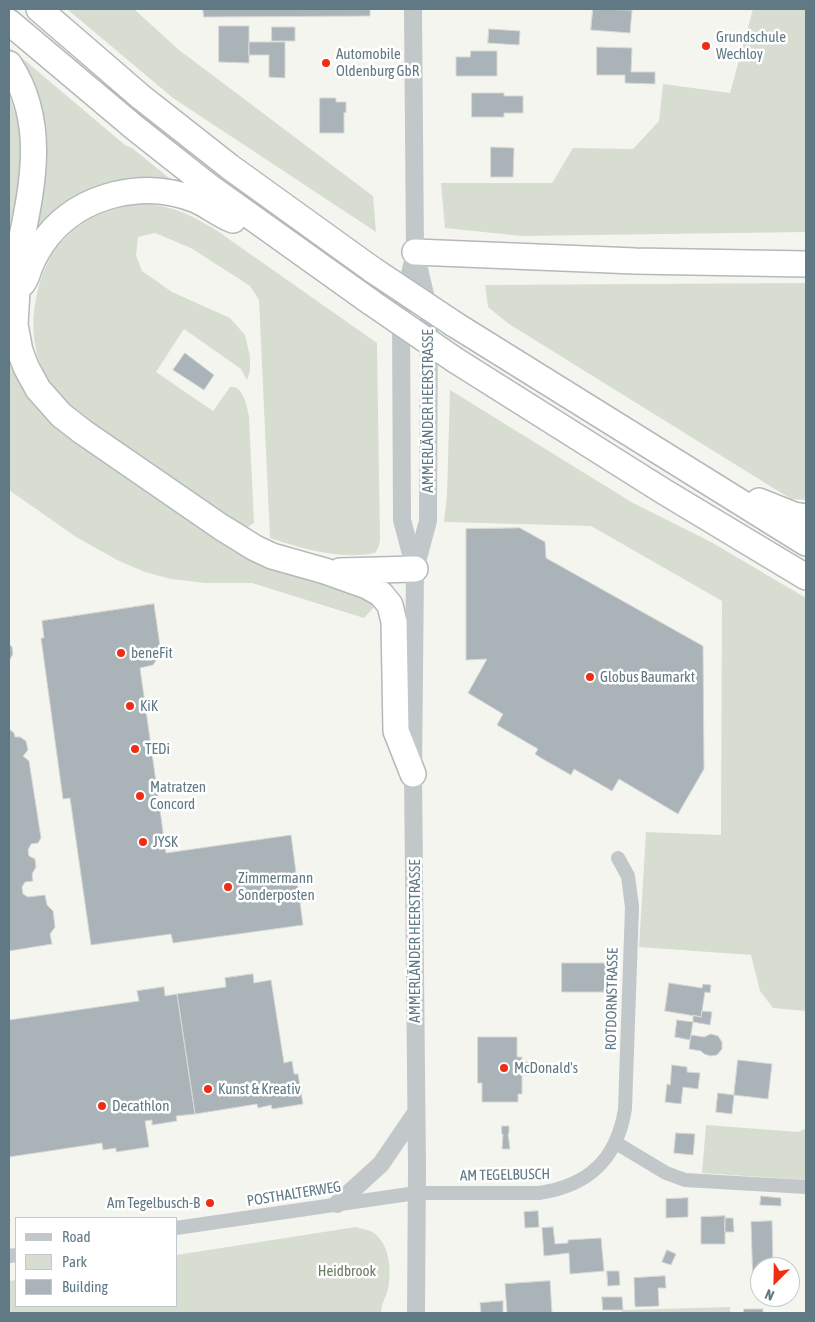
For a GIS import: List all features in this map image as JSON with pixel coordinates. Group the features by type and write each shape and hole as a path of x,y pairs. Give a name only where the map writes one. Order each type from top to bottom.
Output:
{"highway":[{"path":"38,9 141,97 230,167 373,270 454,324 806,543"},
{"path":"9,22 134,128 211,188 372,303 456,360 664,491 806,577"},
{"path":"9,64 26,101 34,138 33,176 14,276 17,290 15,325 20,351 38,389 61,415 83,432 221,528 272,556 325,571 382,594 390,605 394,622 396,731 413,774"},
{"path":"17,290 25,281 40,246 61,222 90,203 118,193 151,191 180,195 195,200 222,215 277,236"},
{"path":"414,252 635,261 806,264"},
{"path":"703,480 806,517"},
{"path":"325,571 415,569"}],"street":[{"name":"AMMERLÄNDER HEERSTRASSE","path":"413,9 414,252 401,314 402,520 415,569"},
{"name":"AMMERLÄNDER HEERSTRASSE","path":"414,252 429,311 428,521 415,569 413,774 416,1313"},
{"name":"ROTDORNSTRASSE","path":"616,1143 625,1109 632,907 628,876 618,858"},
{"path":"337,1204 381,1164 415,1114"},
{"path":"616,1143 666,1173 685,1180 806,1188"},
{"name":"AM TEGELBUSCH","path":"416,1193 539,1193 555,1191 568,1187 586,1176 609,1154 616,1143"},
{"name":"POSTHALTERWEG","path":"178,1228 416,1193"}],"green space":[{"path":"67,9 134,9 179,50 373,196 376,232 173,98"},
{"path":"753,9 806,9 806,232 522,236 445,228 441,183 552,183 573,148 633,149 659,121 663,84 730,93"},
{"path":"9,47 125,145 132,148 178,185 153,186 34,244 23,72 9,51"},
{"path":"9,93 19,126 21,167 9,234"},
{"path":"144,204 182,212 216,230 377,343 380,541 375,553 362,555 335,554 295,546 270,538 259,300 250,286 191,248 155,233 138,237 136,255 142,271 172,292 230,318 245,335 250,356 250,371 247,380 241,369 184,329 156,372 213,411 230,387 238,389 241,393 246,402 249,416 254,523 246,528 236,523 70,409 52,387 39,361 35,347 34,332 35,304 47,264 57,247 70,233 85,222 102,213 122,207"},
{"path":"806,283 806,500 791,499 509,324 488,307 485,285"},
{"path":"9,363 29,397 189,519 235,551 274,570 352,588 378,603 364,618 252,583 206,583 171,579 145,572 119,561 76,537 9,490"},
{"path":"450,390 633,503 711,542 806,598 806,1011 773,1008 760,991 751,955 639,947 646,832 721,835 722,601 591,526 444,522 447,495"},
{"path":"706,1125 799,1132 806,1128 806,1180 702,1173"},
{"name":"Heidbrook","path":"356,1227 374,1233 383,1243 388,1256 389,1283 381,1313 9,1313 9,1281 15,1280 15,1307 178,1307 178,1255"},
{"path":"730,1307 730,1313 622,1313 622,1310"}],"building":[{"path":"203,9 370,9 370,16 204,17"},
{"path":"593,9 632,10 630,33 591,30"},
{"path":"219,26 249,26 249,63 219,62"},
{"path":"272,27 295,27 295,41 272,41"},
{"path":"489,29 520,31 519,45 488,43"},
{"path":"249,42 285,42 285,78 269,77 269,55 249,55"},
{"path":"597,47 632,48 631,72 655,72 655,84 625,83 625,75 597,75"},
{"path":"471,51 497,51 497,76 456,76 456,57 470,57"},
{"path":"472,93 504,93 504,96 523,96 523,113 504,113 504,117 472,117"},
{"path":"320,98 336,98 336,102 346,102 344,133 320,133"},
{"path":"491,147 514,148 513,177 491,177"},
{"path":"185,353 214,375 204,390 173,370"},
{"name":"Globus Baumarkt","path":"520,528 545,542 546,558 703,646 704,769 678,814 619,779 612,791 574,769 571,775 541,758 535,754 538,749 497,725 503,714 468,693 487,659 466,660 466,529"},
{"path":"154,604 161,653 153,665 140,668 166,853 291,835 303,925 173,943 171,934 91,945 70,798 63,799 41,638 44,638 42,621"},
{"path":"9,644 12,647 13,654 9,661"},
{"path":"9,729 14,733 15,737 20,737 26,741 28,750 23,756 29,761 41,838 38,843 31,844 28,850 29,856 35,859 36,867 32,874 33,881 25,882 22,887 23,894 28,897 45,895 47,905 53,911 55,927 50,934 52,944 9,951"},
{"path":"562,963 606,963 606,992 562,992"},
{"path":"253,974 254,983 271,980 284,1063 292,1061 294,1074 298,1074 303,1104 272,1109 271,1105 258,1108 257,1104 195,1114 177,994 226,987 225,978"},
{"path":"669,983 702,988 703,984 711,985 710,993 705,992 701,1017 665,1011"},
{"path":"164,987 165,996 177,994 195,1114 176,1116 177,1121 152,1125 152,1120 145,1121 149,1147 116,1152 116,1148 103,1150 102,1143 9,1157 9,1020 139,1001 137,991"},
{"path":"702,1011 712,1012 710,1025 693,1022 693,1015 701,1017"},
{"path":"677,1020 693,1022 690,1040 675,1037"},
{"path":"711,1034 718,1036 722,1042 722,1049 717,1055 711,1056 701,1051 689,1049 691,1035 704,1037"},
{"name":"McDonald's","path":"478,1037 517,1037 517,1057 522,1057 522,1062 530,1062 530,1075 522,1075 522,1094 518,1094 518,1102 482,1102 482,1083 478,1083"},
{"path":"738,1060 772,1064 768,1099 734,1095"},
{"path":"672,1065 687,1067 687,1072 700,1073 698,1089 683,1087 681,1104 665,1102 667,1084 670,1085"},
{"path":"718,1093 734,1095 732,1114 716,1112"},
{"path":"502,1126 509,1126 510,1149 502,1149"},
{"path":"676,1133 695,1134 693,1155 674,1153"},
{"path":"761,1196 781,1198 781,1206 760,1205"},
{"path":"688,1198 688,1217 666,1218 666,1199"},
{"path":"538,1211 539,1227 525,1228 524,1212"},
{"path":"725,1216 725,1244 701,1244 701,1217"},
{"path":"725,1218 733,1218 734,1232 725,1232"},
{"path":"772,1221 773,1257 752,1257 751,1222"},
{"path":"553,1227 555,1244 568,1243 568,1240 601,1238 604,1271 570,1274 569,1253 544,1256 542,1228"},
{"path":"667,1250 676,1254 671,1265 662,1262"},
{"path":"607,1271 619,1271 620,1285 608,1286"},
{"path":"665,1276 666,1288 658,1288 659,1306 635,1307 634,1278"},
{"path":"550,1281 552,1313 507,1313 505,1284"},
{"path":"602,1297 622,1297 623,1310 603,1310"},
{"path":"503,1301 503,1313 481,1313 480,1303"},
{"path":"744,1309 763,1309 763,1313 744,1313"}],"place":[{"name":"Grundschule Wechloy","path":"706,46"},
{"name":"Automobile Oldenburg GbR","path":"326,63"},
{"name":"beneFit","path":"121,653"},
{"name":"Globus Baumarkt","path":"590,677"},
{"name":"KiK","path":"130,706"},
{"name":"TEDi","path":"135,749"},
{"name":"Matratzen Concord","path":"140,796"},
{"name":"JYSK","path":"143,842"},
{"name":"Zimmermann Sonderposten","path":"228,887"},
{"name":"McDonald's","path":"504,1068"},
{"name":"Kunst & Kreativ","path":"208,1089"},
{"name":"Decathlon","path":"102,1106"},
{"name":"Am Tegelbusch-B","path":"210,1203"}]}
